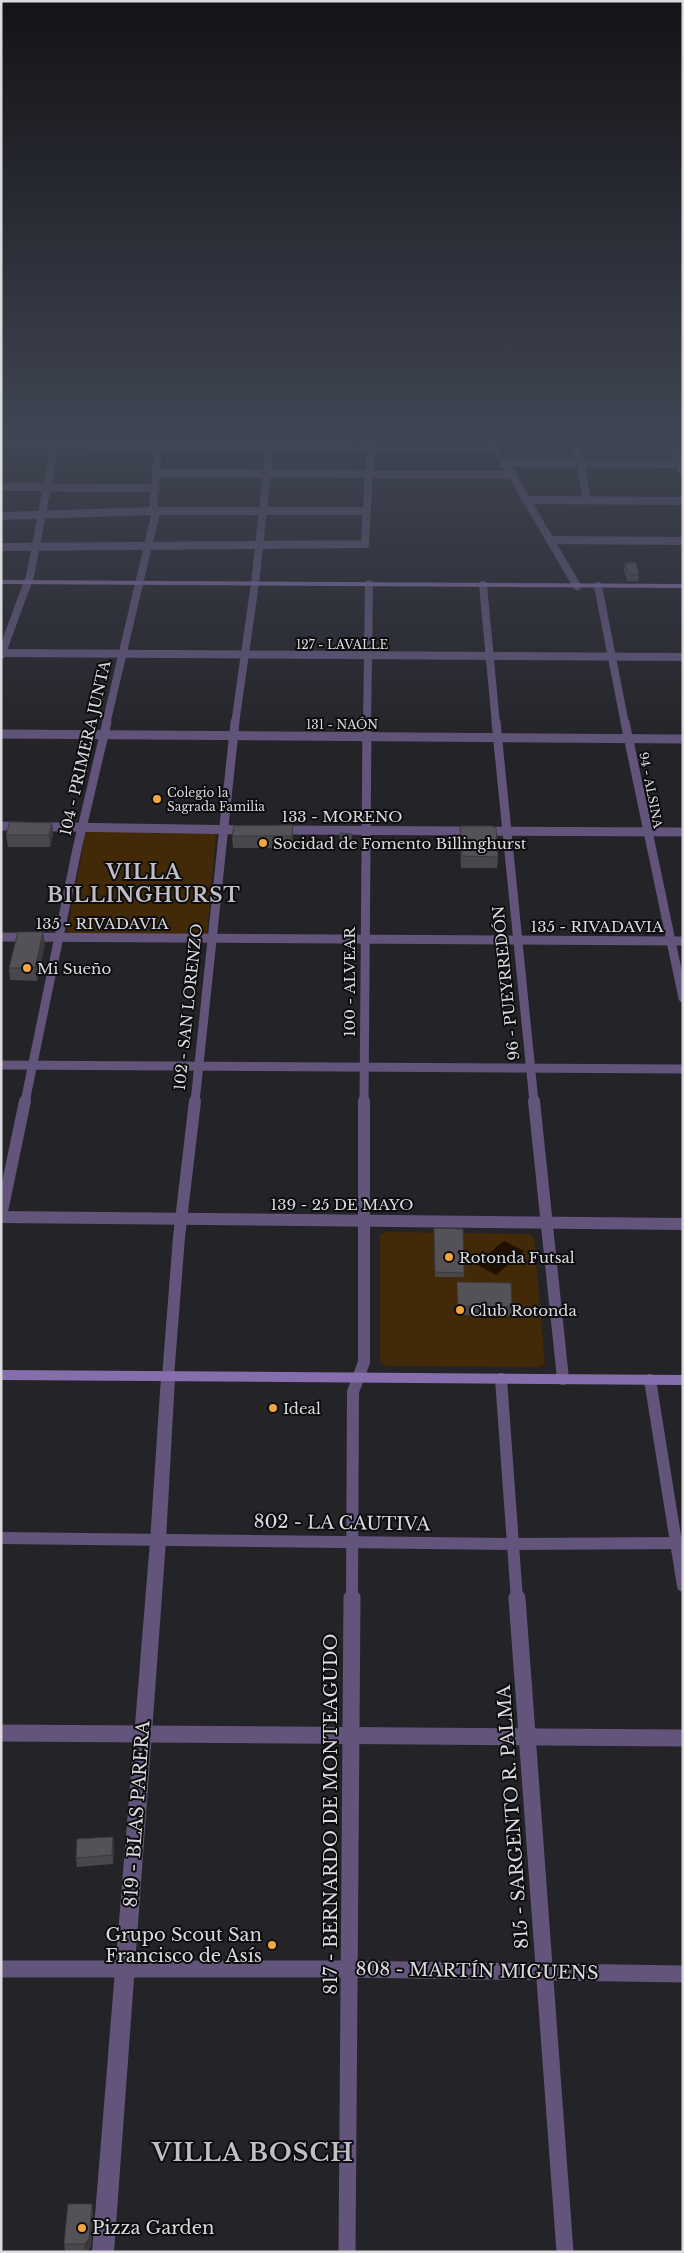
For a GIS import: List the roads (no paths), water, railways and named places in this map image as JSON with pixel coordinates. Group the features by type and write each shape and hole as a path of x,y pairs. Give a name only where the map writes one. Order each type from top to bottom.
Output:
{"main road":[{"path":"1,582 683,586"},
{"path":"1,1375 683,1380"}],"street":[{"path":"2,654 28,582 38,540"},
{"name":"104 - PRIMERA JUNTA","path":"1,1216 83,828 138,582 149,540"},
{"name":"102 - SAN LORENZO","path":"168,1377 181,1220 234,736 260,540"},
{"path":"1,547 362,545 366,543 366,540"},
{"path":"550,540 577,586"},
{"path":"569,540 683,541"},
{"name":"100 - ALVEAR","path":"357,1378 364,1362 364,939 369,584"},
{"name":"96 - PUEYRREDÓN","path":"483,584 506,832 563,1379"},
{"name":"94 - ALSINA","path":"598,586 647,832 683,998"},
{"name":"127 - LAVALLE","path":"2,654 683,657"},
{"name":"131 - NAÓN","path":"1,734 683,739"},
{"name":"133 - MORENO","path":"1,826 224,830 683,832"},
{"name":"135 - RIVADAVIA","path":"1,937 683,941"},
{"path":"1,1065 683,1069"},
{"name":"139 - 25 DE MAYO","path":"1,1216 181,1220 683,1224"},
{"name":"819 - BLAS PARERA","path":"103,2252 158,1541 168,1377"},
{"name":"817 - BERNARDO DE MONTEAGUDO","path":"347,2252 353,1392 357,1378"},
{"name":"815 - SARGENTO R. PALMA","path":"501,1379 565,2252"},
{"path":"650,1380 680,1543 683,1586"},
{"name":"802 - LA CAUTIVA","path":"1,1538 158,1541 353,1540 514,1544 680,1543"},
{"path":"1,1733 683,1738"},
{"name":"808 - MARTÍN MIGUENS","path":"1,1969 350,1969 683,1974"}],"place":[{"name":"Colegio la Sagrada Familia","path":"157,799"},
{"name":"Socidad de Fomento Billinghurst","path":"263,843"},
{"name":"Mi Sueño","path":"27,968"},
{"name":"Rotonda Futsal","path":"449,1257"},
{"name":"Club Rotonda","path":"460,1310"},
{"name":"Ideal","path":"273,1408"},
{"name":"Grupo Scout San Francisco de Asís","path":"272,1945"},
{"name":"Pizza Garden","path":"82,2228"}],"district":[{"name":"VILLA BILLINGHURST","path":"144,884"},
{"name":"VILLA BOSCH","path":"253,2152"}]}
